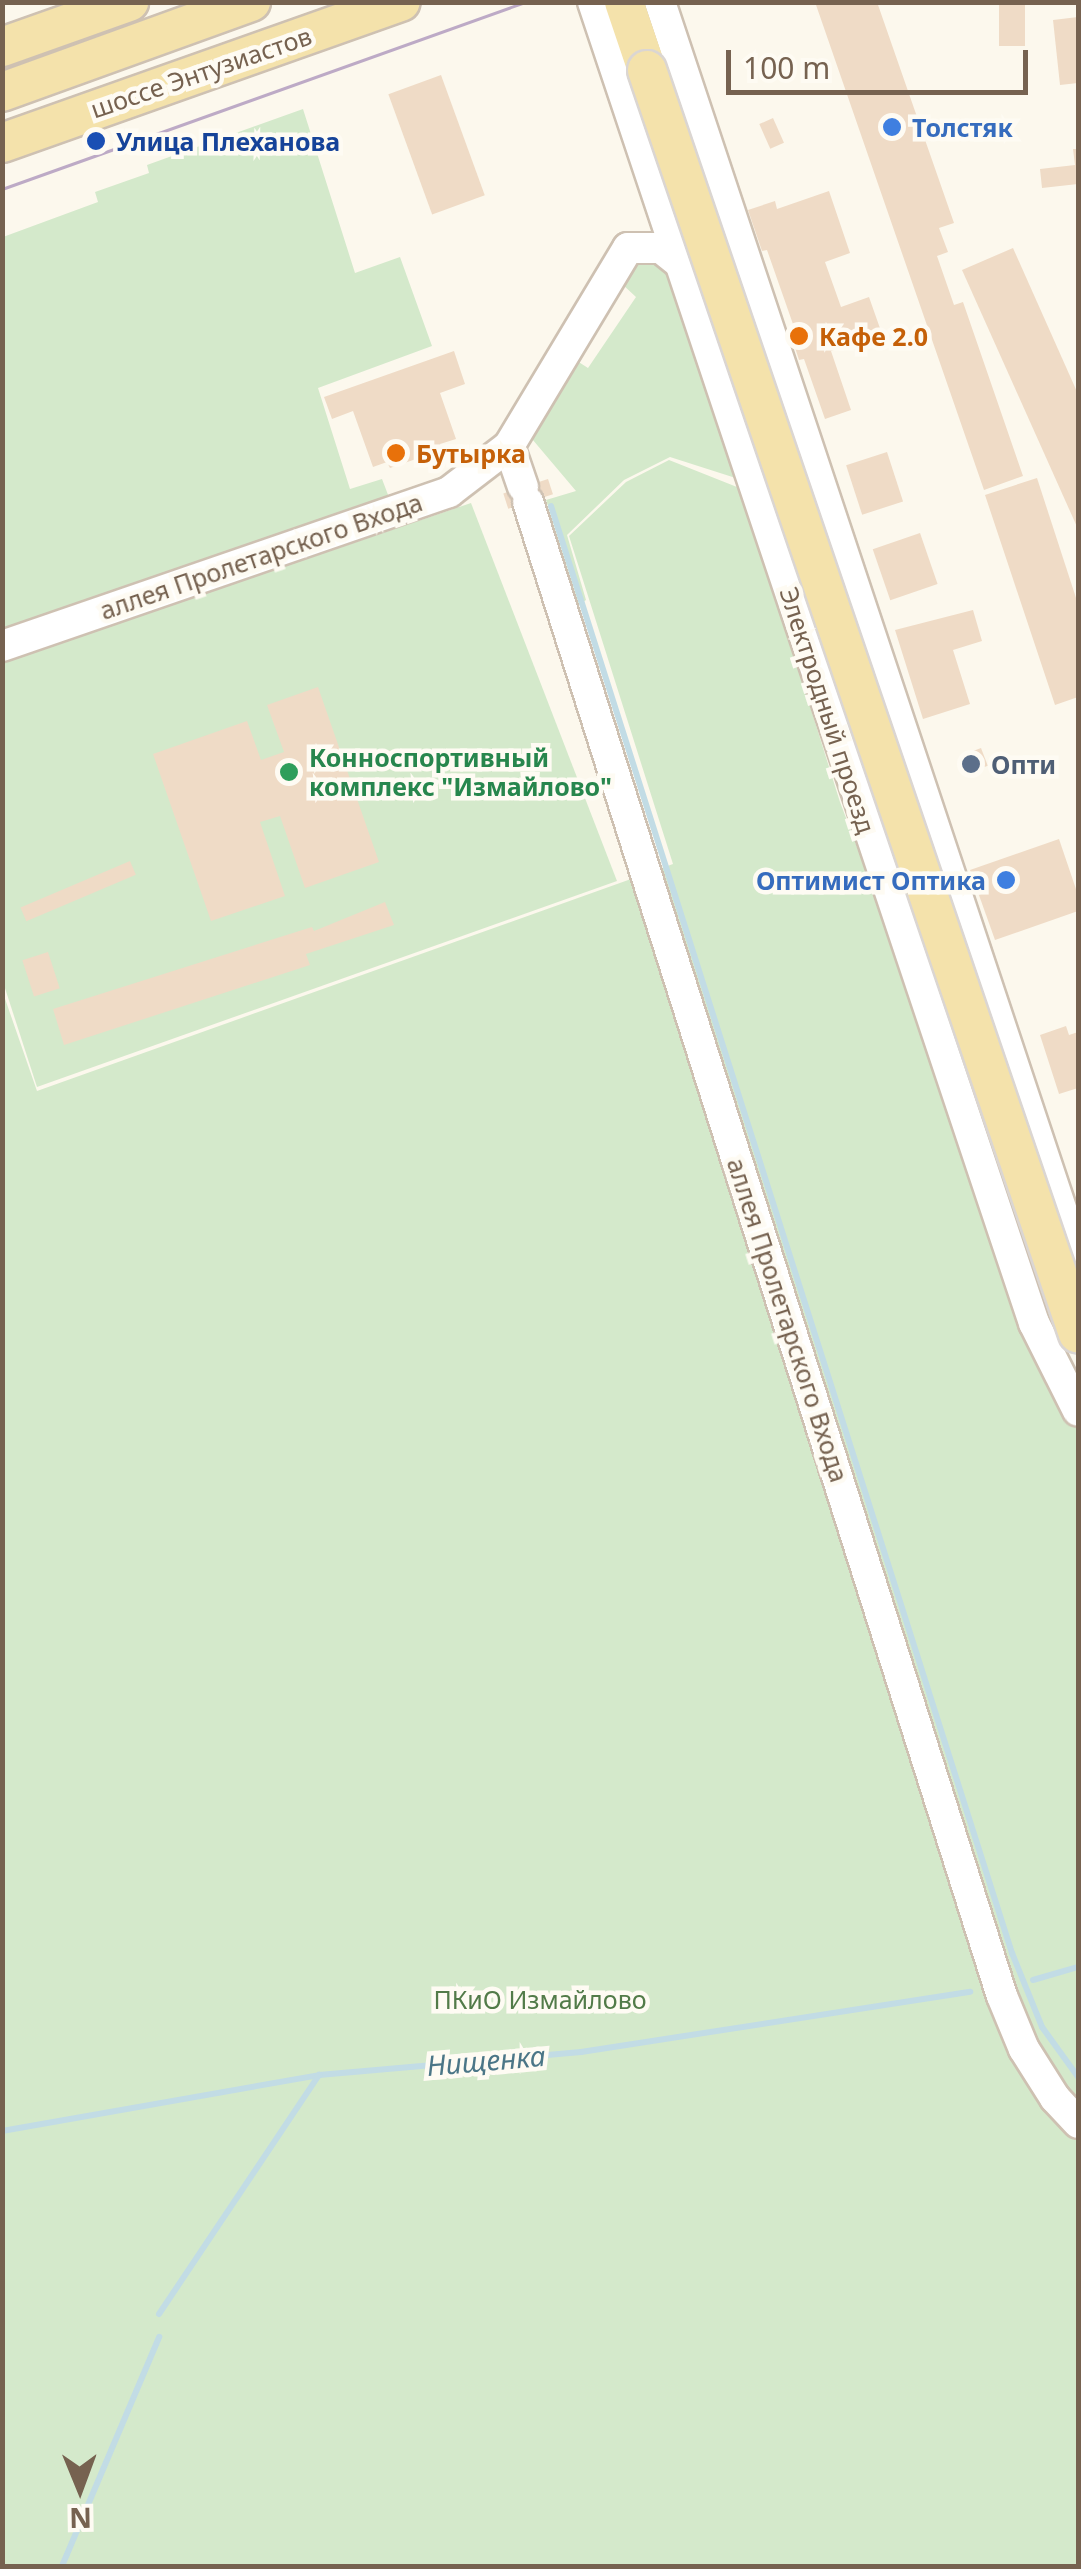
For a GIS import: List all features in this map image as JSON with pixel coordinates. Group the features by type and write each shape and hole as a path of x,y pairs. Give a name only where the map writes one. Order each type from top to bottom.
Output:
{"main road":[{"name":"шоссе Энтузиастов","path":"2,92 251,2"},
{"name":"шоссе Энтузиастов","path":"2,143 400,2"},
{"path":"624,2 1078,1334"},
{"path":"2,48 84,14 145,73 182,78"}],"street":[{"name":"Электродный проезд","path":"593,2 900,932 1034,1323 1078,1411"},
{"path":"660,2 1078,1260"},
{"name":"аллея Пролетарского Входа","path":"2,646 449,492 509,446 628,248 661,248 681,264"},
{"name":"аллея Пролетарского Входа","path":"509,446 1002,1996 1024,2049 1055,2098 1078,2123"},
{"path":"786,580 797,592 824,595 842,576 845,561"},
{"path":"900,932 901,906 908,898 932,892 958,907"}],"green space":[{"path":"303,109 355,273 400,257 432,346 318,388 350,489 382,479 390,500 3,634 3,237 98,202 95,192 149,173 147,165"},
{"path":"640,259 668,266 745,481 670,457 624,480 567,535 586,600 579,605 546,500 576,491 527,433 574,359 588,368 636,297 622,284"},
{"name":"ПКиО Измайлово","path":"669,460 742,489 840,802 1078,1432 1078,2566 3,2566 2,990 37,1091 673,864 569,536 626,482"},
{"name":"Конноспортивный комплекс \"Измайлово\"","path":"471,503 617,881 37,1087 3,982 3,662"}],"building":[{"path":"815,2 877,2 954,223 939,228 948,252 937,256 954,305 963,302 1023,476 984,490"},
{"path":"999,2 1025,2 1025,46 999,46"},
{"path":"1078,17 1078,83 1060,85 1053,20"},
{"path":"441,75 485,195 432,214 388,94"},
{"path":"773,118 784,143 770,149 759,124"},
{"path":"1073,149 1078,149 1078,184 1042,188 1040,169 1075,165"},
{"path":"829,191 850,253 825,262 841,307 869,297 882,334 831,351 851,410 825,419 804,359 799,360 789,329 794,327 767,250 762,251 748,210 775,201 777,209"},
{"path":"1013,248 1078,394 1078,529 962,270"},
{"path":"454,351 465,384 440,393 456,439 440,444 442,450 390,468 387,462 373,467 353,411 332,419 324,397"},
{"path":"887,452 903,501 862,515 846,465"},
{"path":"1037,478 1078,604 1078,697 1055,705 985,495"},
{"path":"548,479 553,494 508,509 503,494"},
{"path":"920,533 938,584 890,600 873,549"},
{"path":"973,610 982,641 953,650 970,704 923,719 895,630"},
{"path":"318,687 379,862 305,888 280,816 260,822 285,896 211,921 153,754 247,721 261,760 284,752 267,705"},
{"path":"981,748 988,766 968,773 961,756"},
{"path":"1059,839 1078,895 1078,911 995,940 970,870"},
{"path":"130,861 136,875 26,921 20,907"},
{"path":"385,902 394,925 306,954 310,965 64,1045 53,1009 312,927 314,931"},
{"path":"48,952 60,988 34,996 22,960"},
{"path":"1066,1026 1069,1035 1078,1032 1078,1088 1059,1094 1040,1035"}],"waterway":[{"path":"551,506 1012,1953 1042,2027 1078,2077"},
{"name":"Нищенка","path":"1033,1980 1078,1967"},
{"name":"Нищенка","path":"2,2131 319,2075 581,2052 970,1992"},
{"path":"159,2314 319,2075"},
{"path":"62,2566 159,2337"}],"tram line":[{"path":"2,189 525,2"}],"place":[{"name":"Толстяк","path":"892,127"},
{"name":"Улица Плеханова","path":"96,141"},
{"name":"Кафе 2.0","path":"799,336"},
{"name":"Бутырка","path":"396,453"},
{"name":"Опти","path":"971,764"},
{"name":"Конноспортивный комплекс \"Измайлово\"","path":"289,772"},
{"name":"Оптимист Оптика","path":"1006,880"}]}
